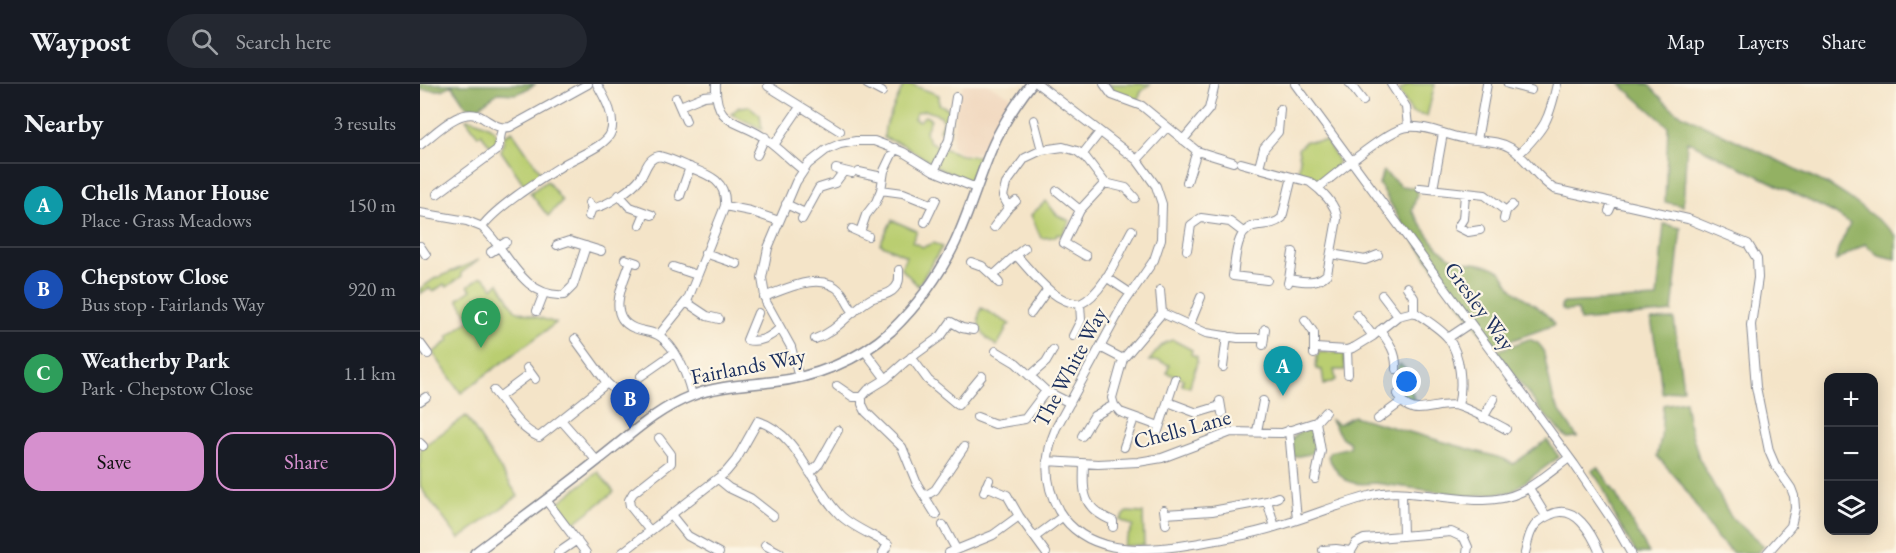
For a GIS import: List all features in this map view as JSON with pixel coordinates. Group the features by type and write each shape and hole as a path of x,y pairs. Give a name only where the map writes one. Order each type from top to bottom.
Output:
{"main road":[{"name":"Fairlands Way","path":"474,553 653,416 692,395 715,389 799,378 865,351 889,332 915,306 930,286 955,243 992,148 1010,113 1031,84"}],"street":[{"path":"420,145 464,115 476,114 502,128 514,125 588,84"},
{"path":"482,227 494,214 553,172 607,139 612,128 612,119 597,84"},
{"path":"716,84 715,95 724,116 731,122 765,137 803,170"},
{"path":"867,84 878,88"},
{"name":"The White Way","path":"1038,84 1137,160 1156,186 1162,204 1162,230 1154,260 1130,293 1052,436 1047,461 1050,491 1062,517 1081,536 1107,548 1134,552 1162,551 1247,535 1373,495 1402,493 1488,500 1507,497 1529,488 1569,458"},
{"path":"1104,84 1112,95 1142,106 1197,151 1310,182 1318,188 1337,213 1328,272 1323,278 1313,282 1288,281 1293,252"},
{"path":"1183,140 1209,109 1215,84"},
{"name":"Gresley Way","path":"1295,84 1569,458 1614,523 1631,553"},
{"path":"1350,84 1363,101"},
{"path":"1391,84 1406,107 1407,127"},
{"path":"1477,140 1487,84"},
{"path":"1508,84 1519,85 1531,90"},
{"path":"1519,154 1541,130 1550,116 1557,84"},
{"path":"768,86 840,131"},
{"path":"680,106 704,96 715,95"},
{"path":"934,171 949,140 956,97"},
{"path":"676,98 686,120"},
{"path":"774,145 800,107"},
{"path":"1259,167 1264,147 1278,132 1282,115"},
{"path":"1034,120 1042,150"},
{"path":"1137,160 1167,127"},
{"path":"1318,188 1389,134 1407,127 1500,143 1519,154 1541,180 1554,189 1688,219 1748,244 1757,259 1758,278 1751,326 1756,387 1769,451 1775,465 1791,488 1796,508 1791,526 1767,553"},
{"path":"437,194 498,149 502,128"},
{"path":"1082,155 1100,132"},
{"path":"1433,189 1443,133"},
{"path":"757,155 765,137"},
{"path":"799,378 791,346 770,313 764,297 763,266 786,204 803,170 814,158 826,150 849,142 874,141 895,148 934,171 976,188"},
{"path":"1009,207 1003,196 1006,184 1025,158 1042,150 1066,147 1082,155 1105,183 1126,188 1135,198"},
{"path":"860,232 866,215 876,202 881,190 882,177 895,148"},
{"path":"1187,182 1197,151"},
{"path":"590,209 601,207 639,179 653,158 662,157 711,175 718,181 725,195 725,206 686,302 659,335"},
{"path":"680,190 690,167"},
{"path":"786,204 804,216 819,188 835,183 848,171 882,177"},
{"path":"1267,280 1233,276 1240,238 1243,232 1252,226 1273,223 1282,218 1292,177"},
{"path":"1064,243 1080,210 1105,183"},
{"path":"1420,188 1485,195 1507,212"},
{"path":"881,190 903,193 934,202 926,222"},
{"path":"1057,191 1080,210"},
{"path":"1465,194 1463,219 1458,227 1468,232 1480,230"},
{"path":"619,195 628,206 648,214 640,225"},
{"path":"994,227 1016,201"},
{"path":"1610,211 1613,202"},
{"path":"725,206 750,211 779,222"},
{"path":"420,213 467,221 482,227 502,244 524,280 544,293 554,296 564,295 573,286 586,246"},
{"path":"1187,250 1191,225 1201,218 1230,222 1243,232"},
{"path":"1016,255 1048,289 1067,301 1080,304 1092,296 1106,277 1132,230"},
{"path":"1055,238 1086,256"},
{"path":"557,245 569,241 602,251"},
{"path":"491,252 502,244"},
{"path":"420,246 426,255"},
{"path":"993,276 1025,248"},
{"path":"705,253 726,264 737,264"},
{"path":"1331,254 1365,260 1378,255"},
{"path":"631,261 618,300 619,311 631,326 659,335 684,370 692,395"},
{"path":"971,262 982,266 999,283"},
{"path":"673,267 697,275"},
{"path":"819,339 827,335 877,293 890,293 896,288 900,279 899,270"},
{"path":"1106,277 1130,293"},
{"path":"764,297 789,284 824,283 840,292 854,312"},
{"path":"1407,287 1414,298 1414,312"},
{"path":"1031,313 1048,289"},
{"path":"537,311 544,293"},
{"path":"1159,426 1123,414 1114,405 1113,394 1123,359 1162,313 1162,295"},
{"path":"1382,295 1398,316"},
{"path":"1190,324 1198,301"},
{"path":"686,302 706,316 719,319"},
{"path":"1073,336 1081,320 1080,304"},
{"path":"1305,320 1314,333 1315,351 1347,350 1361,344 1398,316 1414,312"},
{"path":"1414,312 1448,338 1460,369 1458,406"},
{"path":"758,313 747,340 756,342 774,334 780,328"},
{"path":"1162,313 1206,333 1264,337"},
{"path":"1357,315 1391,344 1398,363"},
{"path":"936,515 904,462 905,444 866,412 862,398 868,390 942,336 947,320 962,328 974,330"},
{"path":"1448,338 1469,324"},
{"path":"1221,362 1227,336"},
{"path":"420,343 428,354"},
{"path":"576,343 607,383 617,392"},
{"path":"1100,347 1123,359"},
{"path":"1030,376 1049,363 1053,350"},
{"path":"1347,350 1348,374"},
{"path":"865,351 886,379"},
{"path":"996,351 1016,363 1046,391 1070,403"},
{"path":"645,372 674,353"},
{"path":"911,357 928,380 958,405 982,376"},
{"path":"531,374 497,394 528,433 538,437 540,441 561,420 607,383"},
{"path":"1156,437 1177,380 1166,376"},
{"path":"837,386 853,397 862,398"},
{"path":"977,417 995,424 1025,419 1046,391"},
{"path":"1398,394 1401,402 1410,408 1458,406 1506,429"},
{"path":"1483,418 1492,399"},
{"path":"1257,431 1263,401"},
{"path":"1168,402 1197,412 1221,407"},
{"path":"1378,419 1384,410 1401,402"},
{"path":"1082,436 1094,416 1114,405"},
{"path":"1316,479 1321,451 1316,422 1325,412"},
{"path":"622,553 718,479 736,460 764,413"},
{"path":"1124,447 1134,418"},
{"path":"561,420 597,461"},
{"path":"758,421 783,434 841,516 897,549"},
{"name":"Chells Lane","path":"1047,461 1084,464 1138,462 1162,458 1230,432 1281,433 1316,422"},
{"path":"810,473 819,465 838,430"},
{"path":"1289,430 1297,520"},
{"path":"650,531 630,506 629,500 633,493 671,463 672,454 659,438"},
{"path":"925,496 935,490 964,447"},
{"path":"1084,464 1083,489 1090,507 1098,515 1113,520 1113,527"},
{"path":"718,479 729,488 750,498 773,516"},
{"path":"986,486 1007,495 1046,553"},
{"path":"1529,488 1546,516"},
{"path":"1402,493 1403,536"},
{"path":"1166,524 1164,511 1212,511 1278,497"},
{"path":"546,500 586,553"},
{"path":"1267,501 1275,527"},
{"path":"1525,553 1532,528 1546,516 1560,511 1567,512 1576,518 1590,532 1600,553"},
{"path":"670,515 688,536 719,553"},
{"path":"943,525 952,551 993,535 1019,516"},
{"path":"1035,537 1062,517"},
{"path":"1323,550 1336,549 1350,552 1360,540 1457,534 1467,543 1467,553"},
{"path":"558,553 577,540"},
{"path":"883,553 888,544"},
{"path":"765,545 780,553"}],"shaded area":[{"path":"964,84 987,84 1011,96 980,152 962,154 952,146 957,102"}],"green space":[{"path":"420,84 536,84 517,94 498,93 477,108 466,106 452,85 442,90 420,90"},
{"path":"904,84 939,95 939,104 950,110 949,134 939,130 943,121 941,116 925,110 916,113 914,119 919,121 925,116 931,119 925,133 930,142 961,155 984,157 977,178 969,181 942,170 904,145 884,138 885,127"},
{"path":"1109,84 1150,84 1141,92 1138,101 1116,93"},
{"path":"1409,84 1435,84 1427,116 1412,113 1399,91"},
{"path":"1620,84 1648,84 1677,112 1829,185 1848,197 1896,236 1896,259 1878,255 1865,244 1836,261 1838,249 1850,224 1834,213 1687,141 1683,206 1665,202 1668,126"},
{"path":"749,106 760,115 762,129 731,114 739,107"},
{"path":"466,119 483,124 494,131 497,138 493,149 481,134 478,136"},
{"path":"512,131 542,174 525,186 501,151 505,135"},
{"path":"1306,141 1326,141 1338,160 1337,167 1320,181 1298,174 1300,158 1298,149"},
{"path":"1383,171 1401,186 1416,188 1417,195 1412,211 1442,251 1453,258 1487,265 1500,271 1518,294 1541,310 1554,325 1491,346 1403,225 1379,184"},
{"path":"547,181 562,201 548,216 530,193"},
{"path":"1046,201 1057,215 1070,221 1062,235 1041,238 1031,215"},
{"path":"892,220 917,231 912,242 923,247 934,243 942,247 918,286 901,268 906,256 880,244"},
{"path":"1664,224 1681,228 1672,312 1580,321 1578,310 1565,311 1562,309 1561,305 1564,303 1657,298"},
{"path":"479,260 447,287 444,284 433,292 429,288 420,294 420,289 434,279"},
{"path":"481,277 485,278 493,288 499,283 515,310 556,323 461,393 433,353 449,340 447,337 470,320 458,299 471,290 468,286"},
{"path":"981,308 1010,324 1006,327 997,346 981,330 979,314"},
{"path":"1674,319 1683,389 1662,393 1651,320"},
{"path":"1529,339 1538,343 1543,349 1554,402 1577,437 1567,438 1543,413 1497,353 1499,350"},
{"path":"1173,340 1192,350 1191,354 1197,357 1190,387 1182,385 1183,379 1167,373 1169,365 1159,361 1149,361 1162,345"},
{"path":"1320,352 1344,353 1345,370 1334,370 1336,380 1324,385 1322,370 1316,369 1317,355"},
{"path":"1400,364 1406,370 1415,405 1403,400 1399,391 1396,373"},
{"path":"1685,401 1699,458 1731,517 1764,546 1757,553 1733,553 1717,538 1681,483 1657,456 1661,438 1663,405"},
{"path":"466,416 518,496 459,539 420,487 420,452 421,448"},
{"path":"1353,416 1504,459 1513,464 1547,440 1559,457 1511,492 1470,496 1375,483 1357,484 1341,477 1328,457 1330,452 1350,447 1349,442 1341,437 1331,420 1339,424"},
{"path":"1313,425 1319,447 1310,454 1293,457 1292,439"},
{"path":"1598,467 1649,553 1636,553 1614,515 1603,487 1592,471"},
{"path":"598,472 614,492 573,524 558,503"},
{"path":"1127,512 1143,513 1144,545 1123,546 1133,526 1120,520"}],"place":[{"name":"Weatherby Park","path":"481,348"},
{"name":"Chells Manor House","path":"1283,396"},
{"name":"Chepstow Close","path":"630,429"}]}
